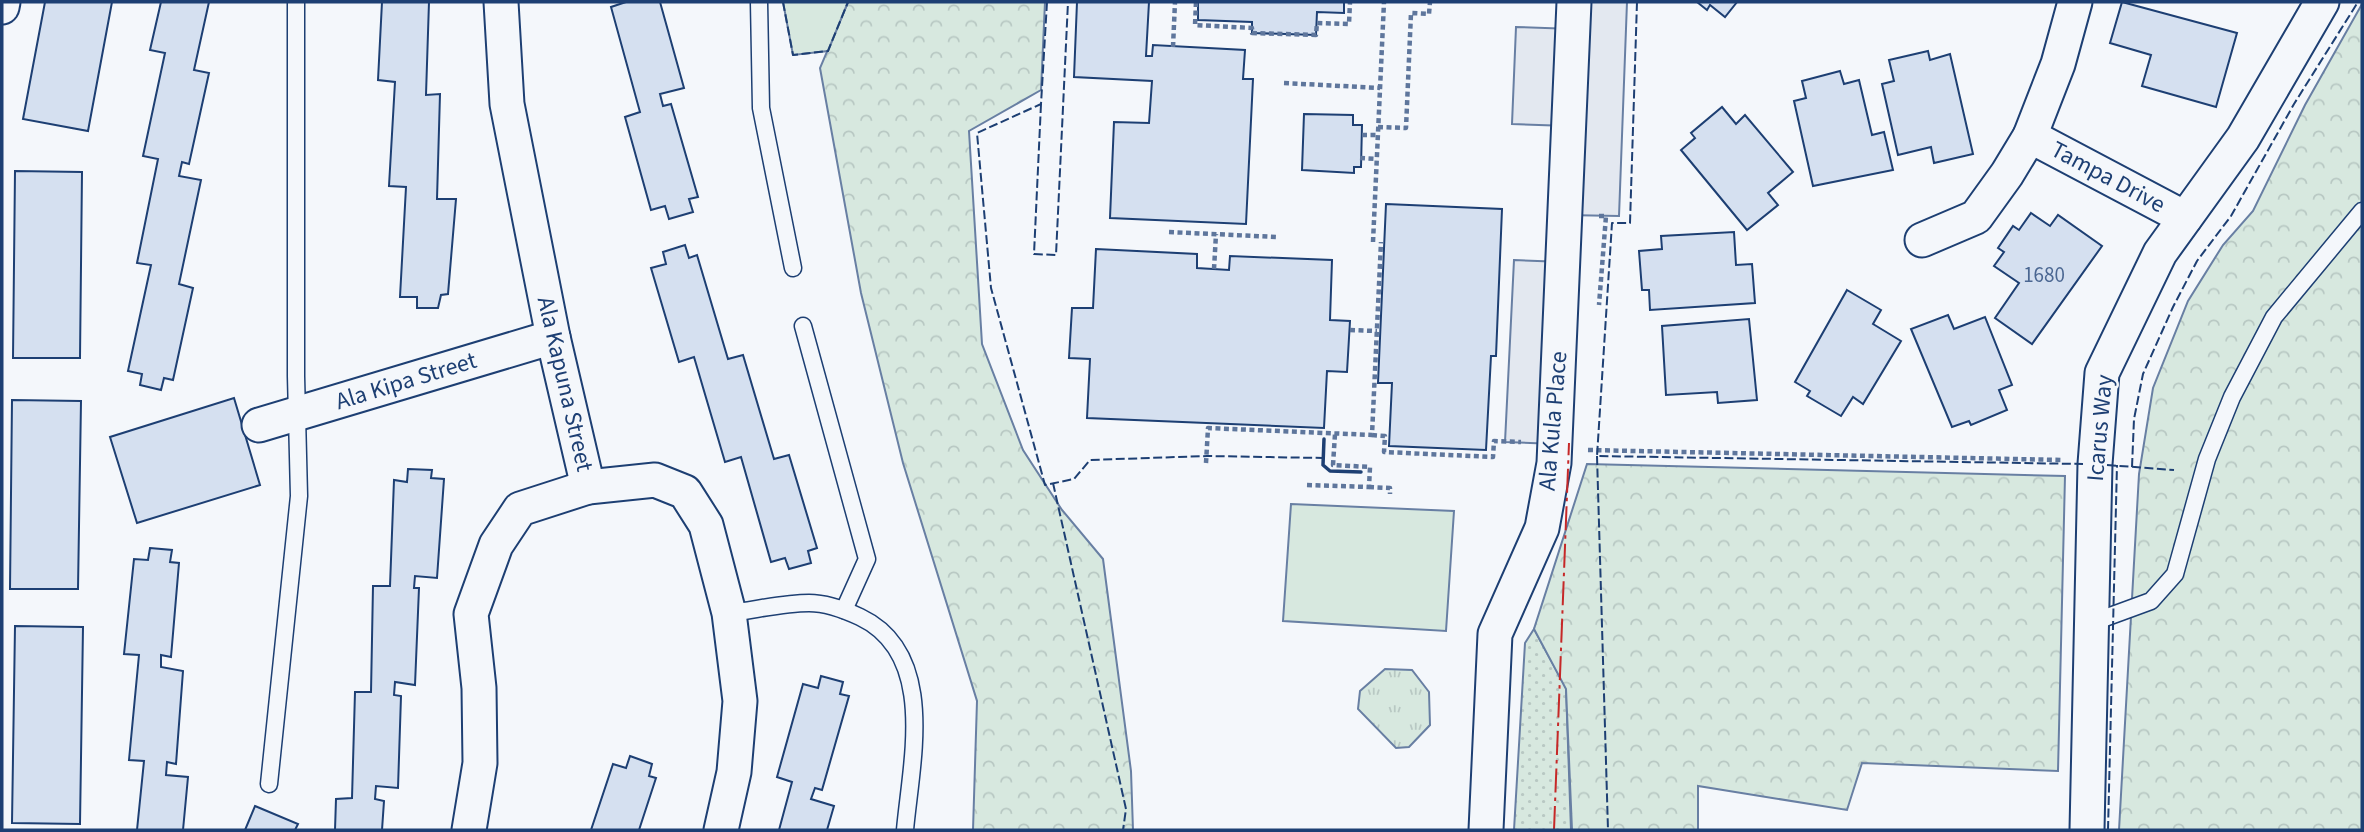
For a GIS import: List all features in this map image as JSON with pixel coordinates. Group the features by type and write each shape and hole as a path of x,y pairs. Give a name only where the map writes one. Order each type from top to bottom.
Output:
{"street":[{"path":"2,7 3,2"},
{"name":"Ala Kapuna Street","path":"501,2 507,104 553,337 588,487 655,480 685,492 706,525 729,613 740,701 734,772 721,830"},
{"name":"Ala Kula Place","path":"1486,830 1494,634 1542,528 1555,443 1574,2"},
{"name":"Tampa Drive","path":"1922,240 1976,217 2030,136 2058,64 2075,2"},
{"name":"Icarus Way","path":"2087,830 2095,460 2102,373 2160,253 2243,138 2322,2"},
{"name":"Tampa Drive","path":"2030,136 2185,218"},
{"name":"Ala Kipa Street","path":"259,425 553,337"},
{"path":"468,830 480,763 480,688 471,614 496,545 520,509 588,487"}],"lane":[{"path":"269,784 299,496 296,2"},
{"path":"759,2 761,108 793,268"},
{"path":"2091,623 2151,601 2175,574 2207,459 2238,385 2274,317 2362,211"},
{"path":"803,326 867,559 844,610"},
{"path":"729,613 810,603 844,610 883,632 898,652 910,678 914,728 905,830"}],"path":[{"path":"1173,47 1175,2"},
{"path":"1196,2 1195,25 1252,28 1252,33 1316,36 1317,23 1349,24 1350,2"},
{"path":"1373,242 1384,2"},
{"path":"1378,127 1406,128 1412,13 1429,14 1430,2"},
{"path":"1284,83 1380,88"},
{"path":"1362,135 1378,135"},
{"path":"1360,158 1377,159"},
{"path":"1599,313 1606,216"},
{"path":"1169,232 1276,237"},
{"path":"1214,269 1216,234"},
{"path":"1372,435 1381,242"},
{"path":"1350,330 1377,331"},
{"path":"1206,463 1208,428 1385,436 1384,452 1493,457 1494,441 1555,443"},
{"path":"1335,434 1333,465 1370,467 1369,487"},
{"path":"1589,436 1588,450 2095,460"},
{"path":"1307,485 1390,488 1390,494"}],"green space":[{"path":"783,2 848,2 828,51 793,55"},
{"path":"848,2 1045,2 1041,90 969,131 982,344 1023,450 1062,510 1103,559 1131,771 1133,830 973,830 977,701 903,463 861,293 820,68"},
{"path":"2362,4 2362,830 2119,830 2139,474 2153,388 2188,301 2223,245 2253,211 2305,105"},
{"path":"1587,464 2065,476 2058,771 1862,763 1847,810 1698,786 1698,830 1572,830 1566,689 1534,629"},
{"path":"1291,504 1454,511 1446,631 1283,621"},
{"path":"1534,629 1566,688 1571,830 1514,830 1525,643"},
{"path":"1385,669 1412,670 1429,692 1430,725 1409,747 1396,748 1358,709 1360,691"}],"shaded area":[{"path":"1574,2 1627,2 1619,216 1565,215 1568,126 1512,124 1516,27 1573,29"},
{"path":"1514,260 1564,262 1555,444 1505,442"}],"building":[{"path":"45,2 112,2 88,131 23,119"},
{"path":"161,2 209,2 194,70 209,73 189,164 182,162 179,176 201,180 179,284 193,288 173,380 164,378 161,390 140,385 142,374 128,371 151,265 137,263 158,159 143,156 165,53 150,50"},
{"path":"382,2 429,2 426,95 440,94 437,199 456,199 448,294 441,295 438,308 417,308 417,297 400,297 406,187 389,186 395,82 378,80"},
{"path":"626,2 660,2 684,88 660,94 663,106 671,104 698,197 689,199 693,212 669,219 665,206 651,210 625,117 640,112 611,7"},
{"path":"1077,2 1149,2 1146,56 1152,56 1153,45 1245,50 1243,79 1253,79 1246,224 1110,218 1114,122 1149,123 1152,81 1074,77"},
{"path":"1198,2 1344,2 1344,13 1317,12 1316,35 1252,33 1252,22 1198,20"},
{"path":"1697,2 1737,2 1725,17 1710,5 1707,10"},
{"path":"2122,2 2237,33 2216,107 2142,86 2151,55 2110,43"},
{"path":"1928,51 1930,60 1950,54 1973,154 1934,163 1931,147 1898,155 1882,84 1894,81 1889,60"},
{"path":"1840,71 1844,84 1859,80 1872,135 1884,132 1893,170 1813,186 1794,101 1806,98 1802,81"},
{"path":"1722,107 1736,124 1745,115 1793,172 1768,193 1778,205 1747,230 1681,150 1695,138 1691,133"},
{"path":"1304,114 1353,115 1353,125 1362,125 1361,167 1354,167 1354,173 1302,170"},
{"path":"15,171 82,172 80,358 13,358"},
{"path":"1386,204 1502,209 1496,356 1491,356 1486,450 1389,446 1392,383 1378,383"},
{"path":"2031,213 2050,226 2058,215 2102,246 2032,344 1995,318 2019,283 1994,266 2004,252 1998,248 2013,226 2019,230"},
{"path":"1734,232 1736,265 1752,264 1755,303 1650,310 1649,290 1642,290 1639,251 1662,249 1661,236"},
{"path":"685,245 689,258 697,255 728,359 743,355 774,459 789,455 817,548 808,551 811,563 789,569 785,558 771,562 741,457 725,462 694,357 679,362 651,268 666,264 663,252"},
{"path":"1096,249 1197,254 1197,268 1229,270 1230,256 1332,260 1330,320 1350,321 1347,372 1327,371 1324,428 1087,418 1090,359 1069,358 1072,308 1093,308"},
{"path":"1847,290 1881,310 1873,324 1901,341 1863,404 1853,397 1841,416 1807,396 1810,391 1795,382"},
{"path":"1948,315 1954,329 1985,317 2012,385 1999,390 2007,410 1971,425 1969,421 1952,427 1911,329"},
{"path":"1749,319 1757,400 1718,403 1717,392 1666,395 1662,326"},
{"path":"234,398 260,485 137,523 110,437"},
{"path":"12,400 81,401 78,589 10,589"},
{"path":"408,469 432,470 431,478 444,479 437,578 415,576 414,588 419,588 415,685 395,682 394,695 401,696 398,788 376,786 375,799 384,801 382,830 335,830 336,799 352,798 355,692 371,692 373,586 390,586 394,480 407,482"},
{"path":"150,548 172,550 170,562 179,563 171,657 161,655 161,667 183,671 176,764 167,762 166,775 188,777 183,830 137,830 144,761 129,760 139,655 124,654 134,559 148,560"},
{"path":"15,626 83,627 80,824 12,823"},
{"path":"821,676 843,682 840,694 849,696 822,790 815,788 811,799 834,806 827,830 779,830 792,782 777,777 803,684 818,688"},
{"path":"630,756 652,764 649,776 656,778 639,830 591,830 613,764 626,768"},
{"path":"255,806 298,824 295,830 245,830"}],"fence":[{"path":"783,2 793,55 828,51 848,2"},
{"path":"1047,2 1041,104 977,133 991,288 1045,485 1074,479 1090,460 1207,456 1323,458"},
{"path":"1041,104 1034,254 1056,255 1068,2"},
{"path":"1637,2 1630,223 1612,223 1597,456 2083,464"},
{"path":"2132,467 2134,419 2143,374 2173,307 2197,261 2231,216 2294,104 2358,2"},
{"path":"1597,456 1608,830"},
{"path":"2107,465 2174,470"},
{"path":"2108,830 2117,465"},
{"path":"1053,483 1126,809 1123,830"}],"wall":[{"path":"1324,439 1323,465 1330,471 1361,472"}],"power":[{"path":"1554,830 1569,443"}]}
